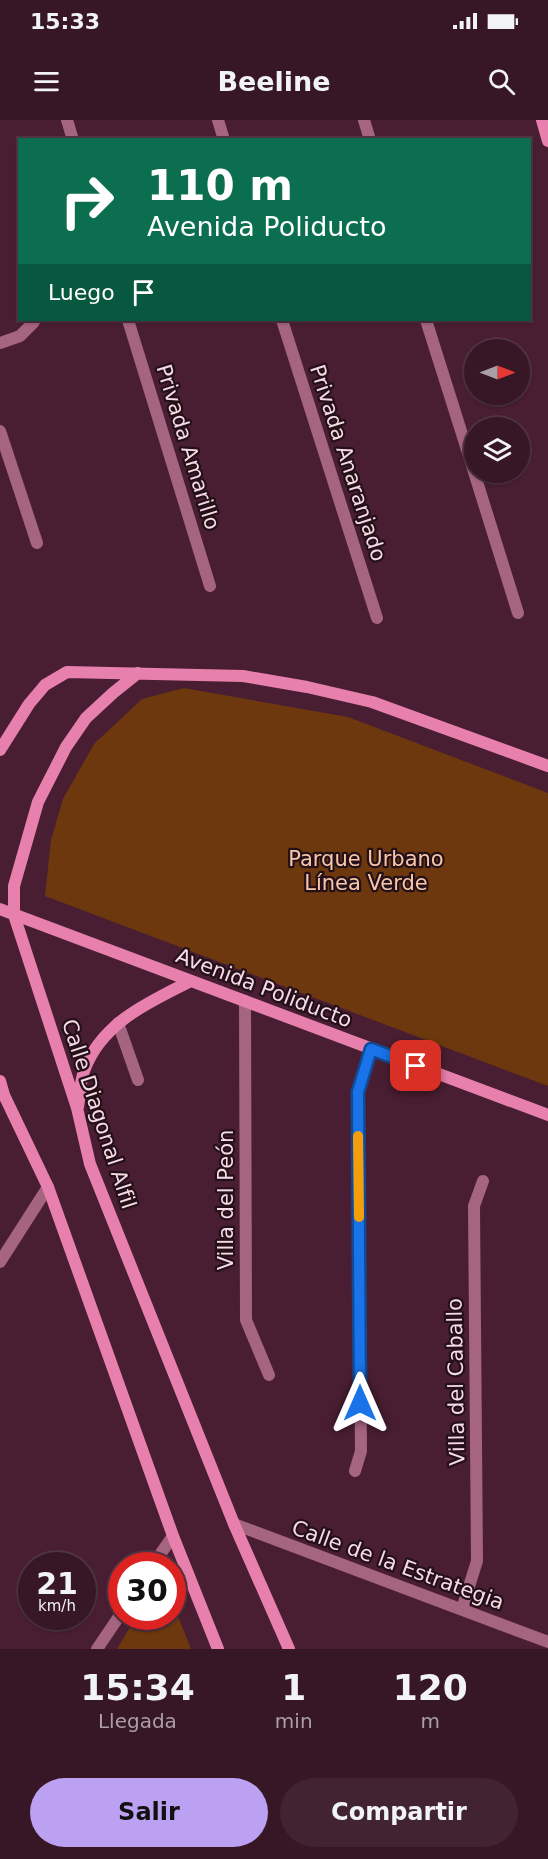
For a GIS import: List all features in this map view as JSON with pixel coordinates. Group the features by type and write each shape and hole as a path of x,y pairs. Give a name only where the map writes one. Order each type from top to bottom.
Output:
{"street":[{"path":"68,120 73,138"},
{"path":"218,120 223,138"},
{"path":"364,120 369,138"},
{"path":"542,120 548,141"},
{"name":"Privada Amarillo","path":"128,321 210,586"},
{"name":"Privada Anaranjado","path":"282,321 377,618"},
{"path":"426,321 464,440"},
{"path":"0,343 20,336 34,322"},
{"path":"0,431 37,543"},
{"path":"477,483 518,613"},
{"path":"0,750 29,704 45,685 67,672 243,676 307,687 372,702 548,766"},
{"name":"Calle Diagonal Alfil","path":"138,673 112,693 86,718 66,747 38,802 14,886 14,915 78,1108 90,1164 234,1524 289,1649"},
{"name":"Avenida Poliducto","path":"0,909 548,1115"},
{"path":"78,1108 84,1071 98,1045 118,1023 139,1006 191,981"},
{"name":"Villa del Peón","path":"245,1001 246,1320 269,1375"},
{"path":"118,1023 138,1080"},
{"path":"355,1471 361,1450 358,1092 371,1049"},
{"path":"0,1081 2,1094 48,1187 173,1536 218,1649"},
{"name":"Villa del Caballo","path":"462,1609 477,1561 474,1206 483,1181"},
{"path":"0,1262 48,1187"},
{"name":"Calle de la Estrategia","path":"234,1524 548,1642"},
{"path":"162,1552 173,1536"},
{"path":"97,1649 110,1630"}],"green space":[{"name":"Parque Urbano Línea Verde","path":"184,688 348,717 548,793 548,1086 45,896 51,840 63,799 94,744 142,699"},
{"path":"128,1630 183,1630 191,1649 117,1649"}],"slow traffic":[{"path":"358,1136 359,1217"}],"route":[{"path":"360,1403 358,1092 371,1049 416,1066"}]}
